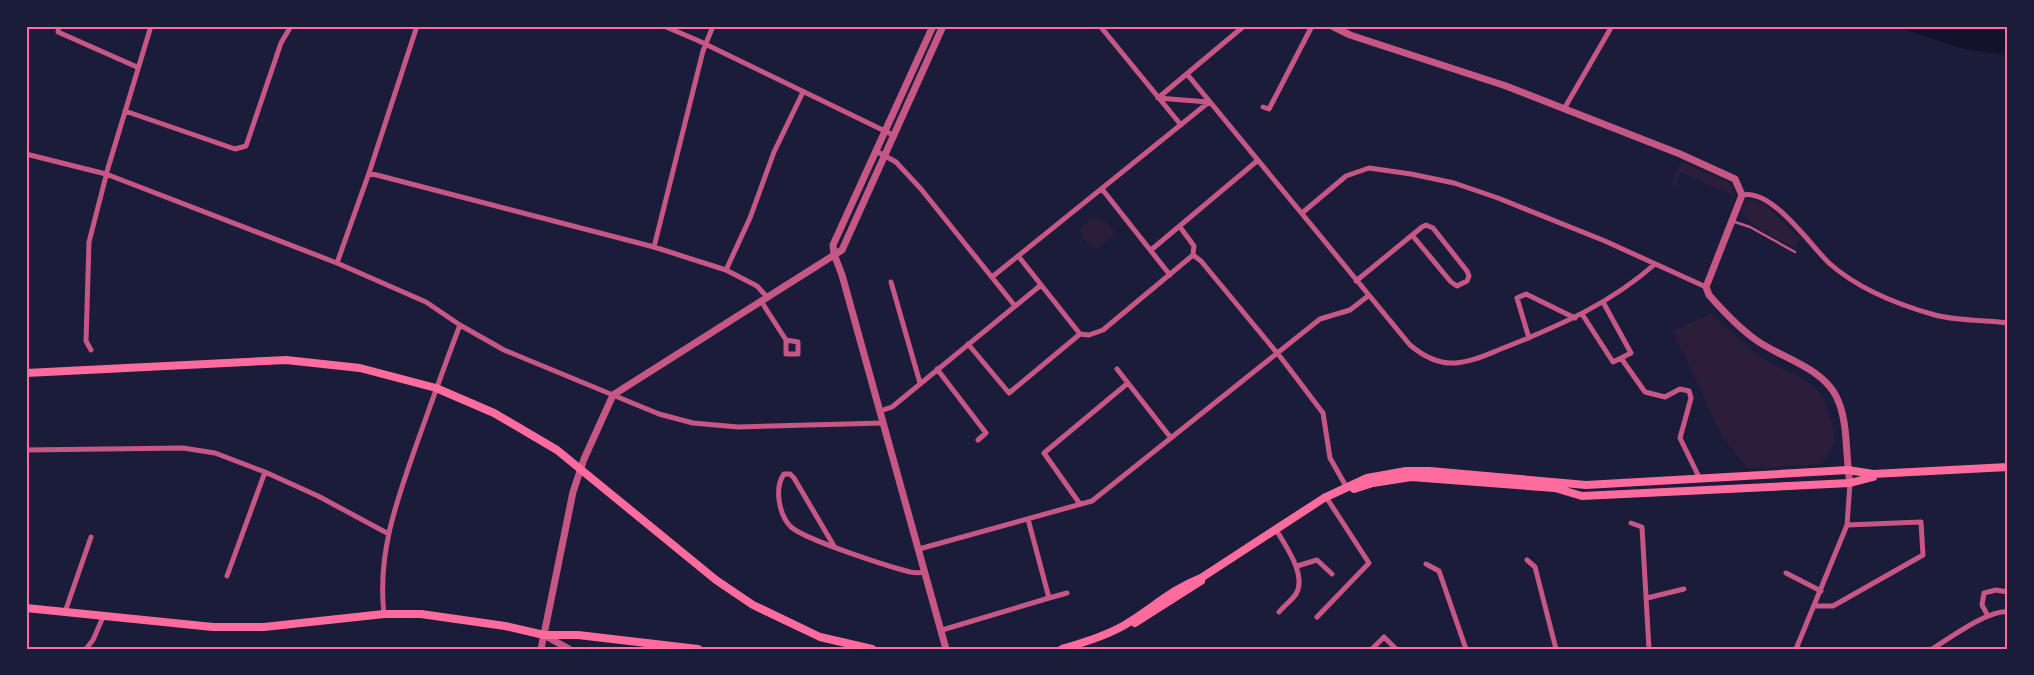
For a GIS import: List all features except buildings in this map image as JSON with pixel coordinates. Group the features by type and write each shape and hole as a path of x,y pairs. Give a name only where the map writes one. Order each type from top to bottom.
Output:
{"main road":[{"path":"26,373 286,360 368,370 436,388 494,413 530,432 558,450 716,580 753,605 820,637 872,649"},
{"path":"1062,649 1095,638 1131,621 1147,608 1184,585 1201,578 1286,521 1324,498 1367,478 1406,471 1550,480 1570,484 1700,479 1848,470 1873,474 2008,467"},
{"path":"1073,649 1098,640 1146,617 1328,500 1373,483 1411,478 1555,488 1582,496 1850,483 1868,477 2008,471"},
{"path":"26,608 213,627 264,627 384,614 421,614 457,618 544,635 578,635 698,649"}],"street":[{"path":"59,26 58,32 138,67"},
{"path":"90,350 86,341 89,242 106,174 151,26"},
{"path":"125,111 235,149 246,146 281,43 291,26"},
{"path":"337,263 370,173 417,26"},
{"path":"664,26 705,44 893,136"},
{"path":"654,247 705,44 713,26"},
{"path":"933,26 833,245 946,649"},
{"path":"541,649 572,495 580,468 613,395 842,250 943,26"},
{"path":"1100,26 1180,125"},
{"path":"1158,98 1244,26"},
{"path":"1263,106 1269,109 1312,26"},
{"path":"1332,26 1350,35 1506,86 1729,176 1735,180 1742,194"},
{"path":"1564,109 1612,26"},
{"path":"1186,74 1302,213 1368,296 1410,345 1426,356 1444,362 1474,359 1529,338 1575,318 1603,302 1634,283 1655,264"},
{"path":"726,270 750,218 774,152 803,92"},
{"path":"1158,98 1209,102"},
{"path":"992,277 1209,102"},
{"path":"876,151 896,162 921,189 1015,306"},
{"path":"26,154 106,174 337,263 426,302 460,325 504,350 659,414 694,423 738,427 884,423"},
{"path":"1151,250 1257,161"},
{"path":"1302,213 1346,176 1369,168 1411,174 1454,183 1498,198 1605,241 1706,287"},
{"path":"370,173 654,247 726,270 757,286 786,340"},
{"path":"1102,189 1170,275"},
{"path":"1742,194 1730,220 1706,287 1709,295 1755,340 1811,371 1825,382 1836,395 1843,421 1850,483 1847,525 1796,649"},
{"path":"1742,194 1757,196 1778,210 1830,263 1876,294 1936,315 2008,323"},
{"path":"1356,281 1422,227 1426,226 1433,228 1467,271 1469,276 1467,281 1457,286 1451,282 1412,236"},
{"path":"1019,257 1080,334 1088,335 1103,330 1193,255 1194,246 1180,227"},
{"path":"1193,255 1201,262 1276,353 1323,413 1330,458 1347,488"},
{"path":"891,282 920,382"},
{"path":"880,411 892,407 920,382 1041,285"},
{"path":"1529,338 1517,298 1526,294 1575,318"},
{"path":"919,549 1092,501 1320,319 1345,312 1368,296"},
{"path":"1582,314 1613,362 1631,353 1603,302"},
{"path":"384,614 382,576 387,533 436,388 460,325"},
{"path":"968,344 1009,393 1080,334"},
{"path":"1621,358 1645,392 1665,398 1680,389 1689,392 1691,398 1680,438 1700,479"},
{"path":"937,369 986,432 978,440"},
{"path":"1117,369 1171,438"},
{"path":"1080,504 1044,453 1128,384"},
{"path":"26,450 183,448 215,453 265,472 318,496 387,533"},
{"path":"227,576 265,472"},
{"path":"834,546 794,478 790,474 784,474 778,489 784,518 797,532 834,546 911,572 925,572"},
{"path":"1317,617 1369,563 1328,500"},
{"path":"1028,519 1049,598"},
{"path":"1815,606 1832,606 1922,555 1921,522 1847,525"},
{"path":"1630,523 1642,527 1649,649"},
{"path":"1278,531 1297,566 1296,593 1279,612"},
{"path":"65,612 90,537"},
{"path":"1297,566 1317,560 1332,574"},
{"path":"1527,560 1536,567 1556,649"},
{"path":"1426,564 1439,571 1466,649"},
{"path":"1786,573 1820,591"},
{"path":"1647,598 1684,589"},
{"path":"1988,616 1982,605 1984,593 1996,590 2008,592"},
{"path":"942,630 1068,593"},
{"path":"1932,649 1988,616 2002,611 2008,612"},
{"path":"86,649 93,640 103,617"},
{"path":"544,635 568,649"},
{"path":"1372,649 1384,637 1396,649"}],"lane":[{"path":"1730,220 1750,227 1794,252"}],"shaded area":[{"path":"1894,26 2008,26 2008,55 1964,49"},
{"path":"1683,163 1730,183 1735,197 1729,210 1727,210 1733,196 1681,172 1674,189 1672,183 1679,165"},
{"path":"1753,199 1767,206 1800,238 1795,248 1746,219 1741,211 1743,205"},
{"path":"1092,217 1105,222 1116,233 1097,249 1086,243 1080,230"},
{"path":"1712,313 1757,354 1802,379 1819,393 1826,404 1834,433 1832,448 1820,464 1748,469 1721,435 1673,331"}]}
